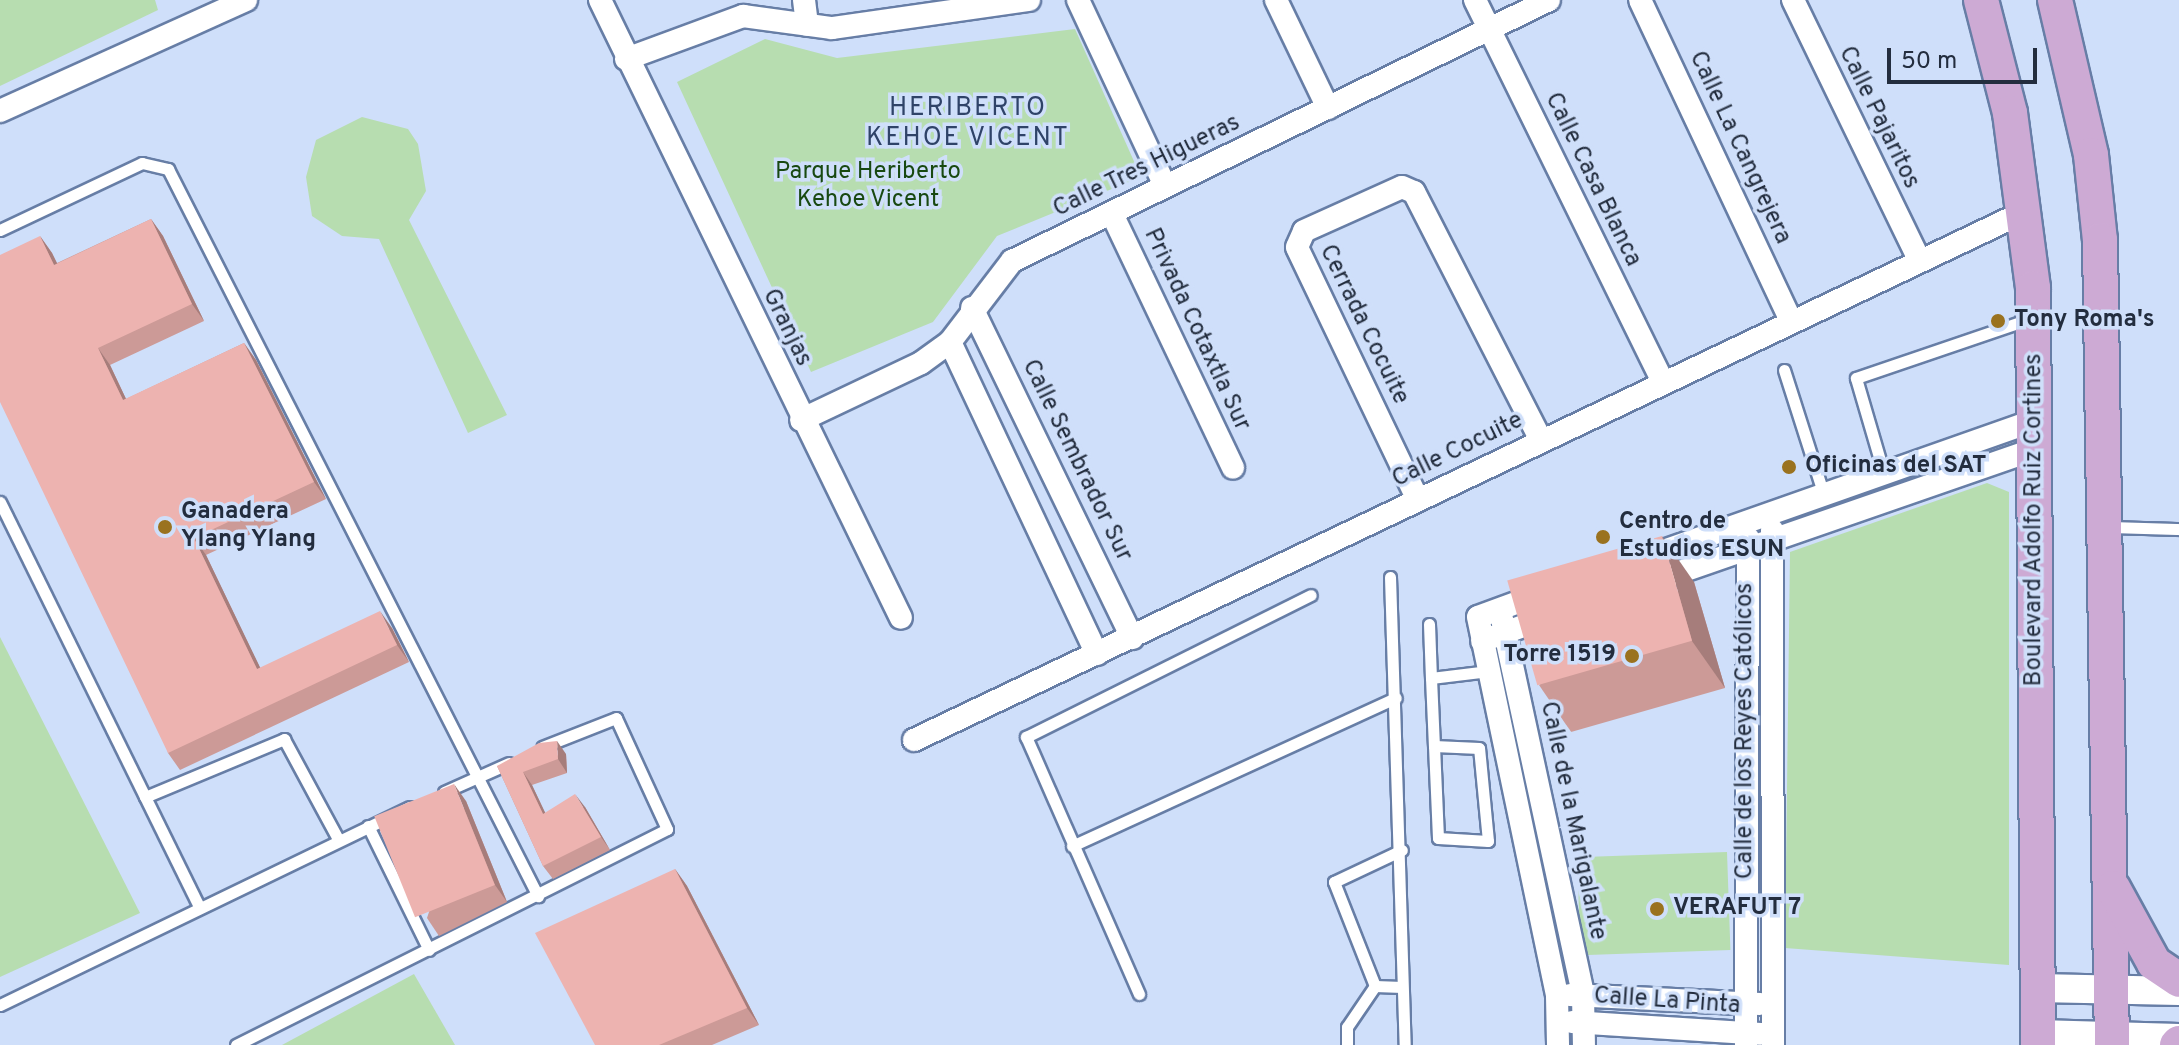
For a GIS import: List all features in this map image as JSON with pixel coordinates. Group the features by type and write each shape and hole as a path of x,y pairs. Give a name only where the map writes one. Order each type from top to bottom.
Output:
{"main road":[{"name":"Boulevard Adolfo Ruiz Cortines","path":"1981,0 2026,211 2033,318 2038,1040"},
{"path":"2055,0 2088,141 2100,240 2113,888 2112,1040"},
{"path":"2113,888 2154,963 2179,980"}],"street":[{"path":"0,111 246,0"},
{"name":"Granjas","path":"600,0 801,420 901,618"},
{"path":"804,0 807,25"},
{"path":"1078,0 1165,186"},
{"path":"1276,0 1328,108"},
{"name":"Calle Casa Blanca","path":"1475,0 1663,382"},
{"name":"Calle Tres Higueras","path":"801,420 921,363 950,342 1003,267 1549,0"},
{"name":"Calle La Cangrejera","path":"1640,0 1790,319"},
{"name":"Calle Pajaritos","path":"1793,0 1918,258"},
{"path":"626,59 760,8 807,25 960,5 1018,1"},
{"name":"Cerrada Cocuite","path":"1418,500 1297,247 1304,231 1402,187 1414,192 1541,440"},
{"name":"Calle Cocuite","path":"914,740 1918,258 2026,211"},
{"name":"Privada Cotaxtla Sur","path":"1112,214 1233,468"},
{"name":"Calle Sembrador Sur","path":"972,308 1132,638"},
{"path":"950,342 1097,654"},
{"path":"1617,568 1884,474 2035,435"},
{"path":"1633,588 1772,542 2035,435"},
{"name":"Calle de los Reyes Católicos","path":"1771,513 1773,1040"},
{"name":"Calle de los Reyes Católicos","path":"1746,1039 1749,521"},
{"path":"1500,609 1573,583"},
{"path":"1482,641 1576,607"},
{"name":"Calle de la Marigalante","path":"1558,1034 1557,996 1478,617 1500,609 1583,995 1584,1045"},
{"path":"2038,988 2179,991"},
{"name":"Calle La Pinta","path":"1557,996 1773,1005"},
{"name":"Calle La Pinta","path":"1558,1034 1585,1022 1773,1040"},
{"path":"2038,1040 2178,1042"}],"lane":[{"path":"0,230 142,163 168,169 538,896"},
{"path":"1884,474 1856,378 2033,318"},
{"path":"1784,370 1824,495"},
{"path":"0,502 199,907"},
{"path":"2107,527 2179,529"},
{"path":"1390,577 1402,850 1405,1045"},
{"path":"1139,994 1027,744 1028,732 1311,595"},
{"path":"1429,624 1431,678 1438,838 1488,841 1479,748 1434,746"},
{"path":"1431,678 1489,671"},
{"path":"1072,846 1396,698"},
{"path":"236,1045 667,829 623,723 608,717 435,796"},
{"path":"145,797 284,739 338,839"},
{"path":"0,1005 338,839 422,802"},
{"path":"368,826 429,950"},
{"path":"1375,986 1334,882 1402,850"},
{"path":"1375,986 1402,987"},
{"path":"1347,1045 1345,1033 1375,986"}],"green space":[{"path":"0,0 155,0 158,10 0,86"},
{"name":"Parque Heriberto Kehoe Vicent","path":"1075,29 1141,177 997,236 933,322 811,372 677,82 765,39 837,58"},
{"path":"362,117 408,129 418,144 426,191 409,220 507,415 468,433 379,239 342,236 312,216 306,177 316,140"},
{"path":"1987,483 2009,492 2009,965 1785,948 1790,552"},
{"path":"0,637 140,913 0,977"},
{"name":"VERAFUT 7","path":"1727,852 1730,950 1581,955 1577,857"},
{"path":"414,974 455,1045 282,1045"}],"building":[{"name":"Ganadera Ylang Ylang","path":"151,219 192,304 98,348 123,400 244,343 314,482 194,538 257,669 380,611 397,645 168,753 0,402 0,255 40,236 54,265"},
{"path":"1662,536 1692,641 1537,685 1507,580"},
{"path":"557,741 558,759 523,772 543,814 575,794 601,837 543,866 497,766 539,743"},
{"path":"454,784 495,885 415,917 374,816"},
{"path":"675,869 747,1008 659,1045 595,1045 535,933"}],"place":[{"name":"Tony Roma's","path":"1998,321"},
{"name":"Oficinas del SAT","path":"1789,467"},
{"name":"Ganadera Ylang Ylang","path":"165,527"},
{"name":"Centro de Estudios ESUN","path":"1603,537"},
{"name":"Torre 1519","path":"1632,656"},
{"name":"VERAFUT 7","path":"1657,909"}],"district":[{"name":"HERIBERTO KEHOE VICENT","path":"968,124"}]}
